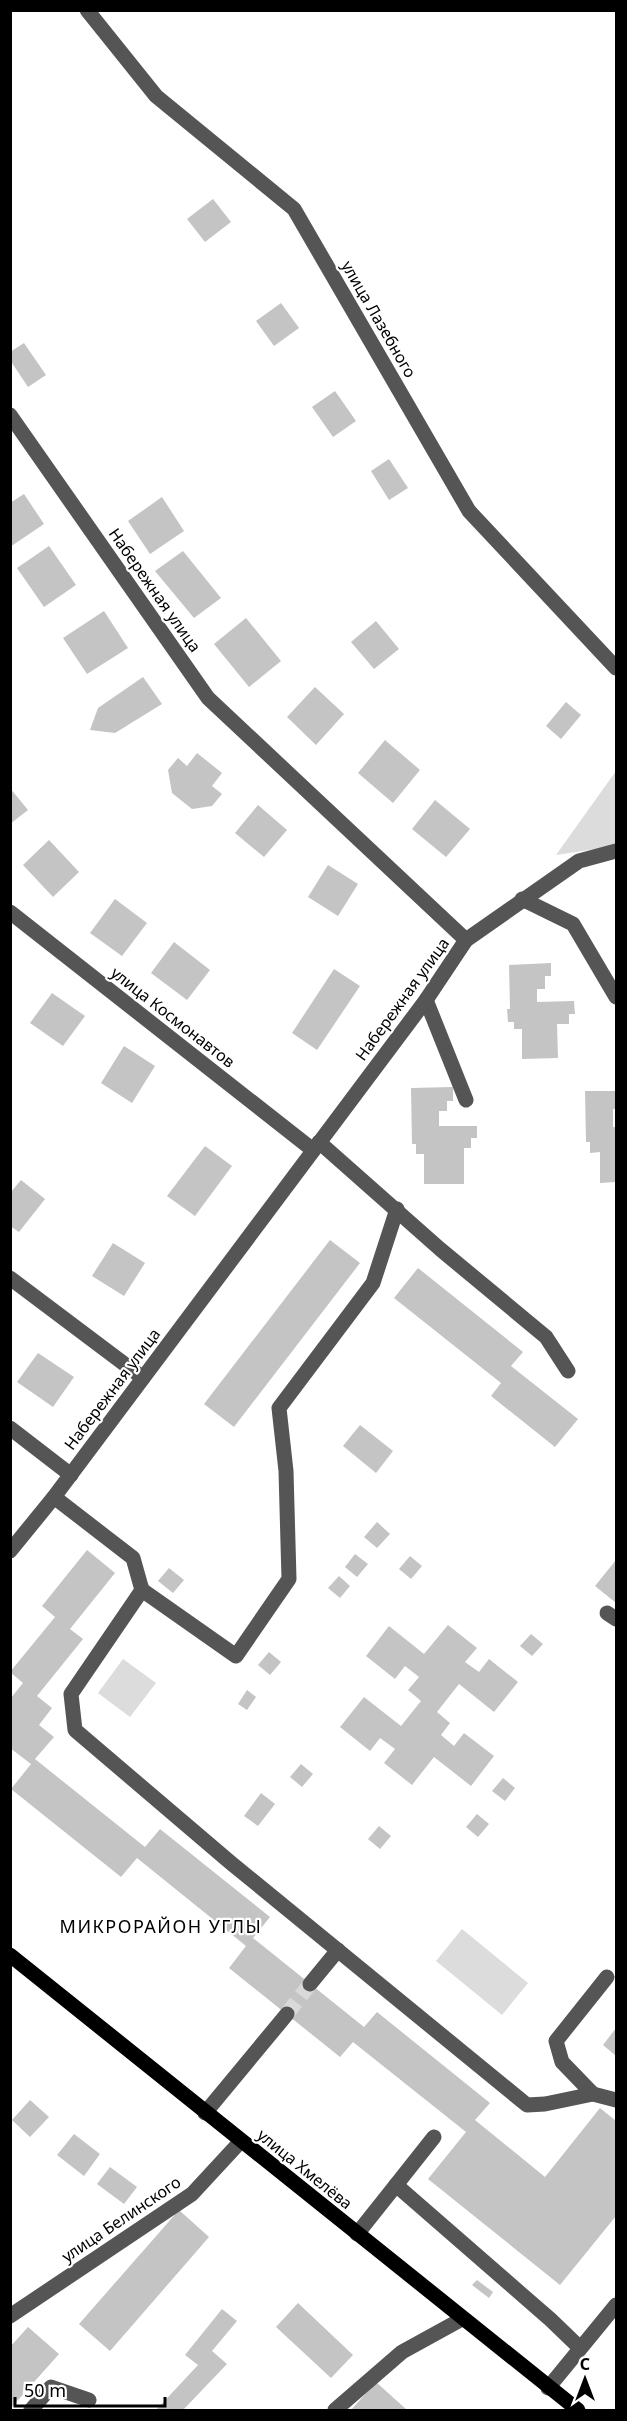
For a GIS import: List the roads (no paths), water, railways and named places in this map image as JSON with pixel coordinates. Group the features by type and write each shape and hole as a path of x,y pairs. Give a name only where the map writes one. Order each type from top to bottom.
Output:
{"main road":[{"name":"улица Хмелёва","path":"10,1955 578,2410"}],"street":[{"name":"улица Лазебного","path":"87,10 156,96 294,209 469,511 616,668"},
{"name":"Набережная улица","path":"10,415 208,698 466,940 426,1000 54,1497 10,1551"},
{"path":"466,940 579,861 616,851"},
{"path":"522,899 573,924 616,997"},
{"name":"улица Космонавтов","path":"10,912 397,1209 440,1249 546,1337 568,1371"},
{"path":"426,1000 466,1100"},
{"path":"54,1497 133,1558 142,1590 236,1656 275,1611 289,1579 286,1471 279,1408 373,1283 397,1209"},
{"path":"10,1278 143,1378"},
{"path":"10,1428 70,1475"},
{"path":"142,1590 71,1694 75,1730 231,1863 527,2104 545,2104 593,2094 616,2100"},
{"path":"310,1984 338,1950"},
{"path":"593,2094 562,2062 556,2041 607,1977"},
{"path":"206,2113 286,2013"},
{"path":"357,2234 434,2137"},
{"name":"улица Белинского","path":"10,2316 192,2194 241,2140"},
{"path":"396,2185 580,2348"},
{"path":"548,2388 616,2305"},
{"path":"335,2410 402,2352 462,2319"},
{"path":"31,2410 51,2387 89,2400"}],"tunnel":[{"path":"287,2014 310,1984"}],"district":[{"name":"МИКРОРАЙОН УГЛЫ","path":"161,1927"}]}
